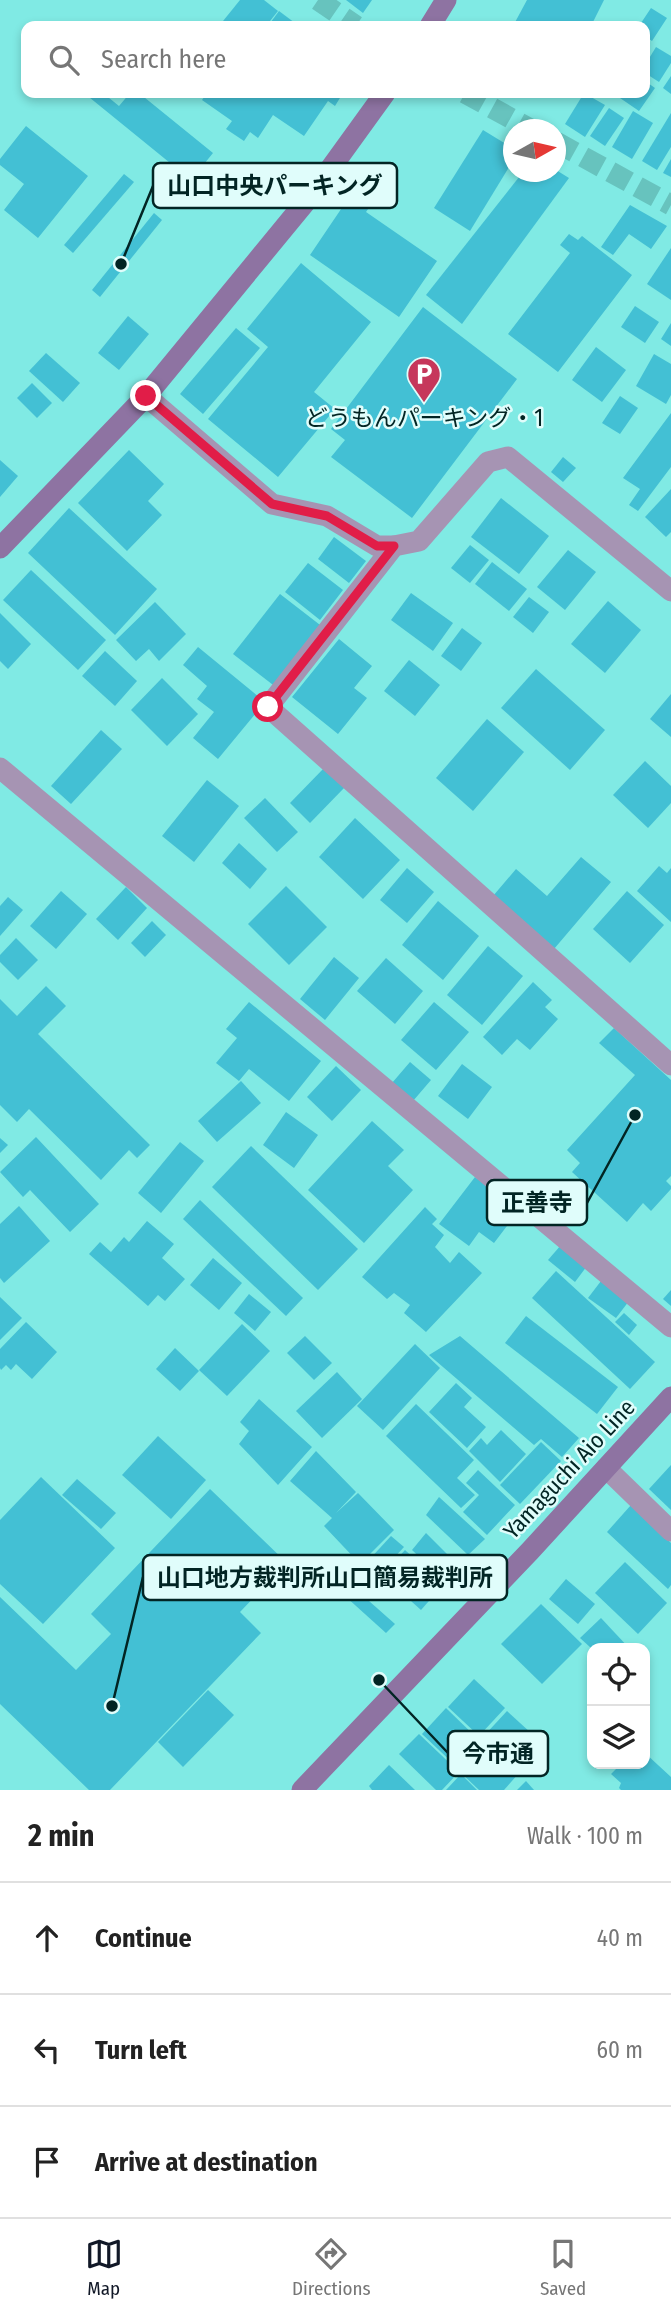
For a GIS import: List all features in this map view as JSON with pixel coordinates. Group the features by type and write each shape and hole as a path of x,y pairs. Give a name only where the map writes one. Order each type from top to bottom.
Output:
{"street":[{"path":"433,21 446,0"},
{"path":"0,548 146,396 312,194 381,98"},
{"path":"146,396 272,504 327,516 377,546 419,541 488,462 508,457 671,592"},
{"path":"394,546 268,707 671,1065"},
{"path":"0,768 671,1327"},
{"name":"Yamaguchi Aio Line","path":"302,1790 671,1397"},
{"path":"606,1468 671,1531"}],"building":[{"path":"240,0 264,0 278,11 270,21 223,21"},
{"path":"346,0 372,0 363,13"},
{"path":"527,0 604,0 594,21 516,21"},
{"path":"651,8 667,18 652,41 650,21 642,21"},
{"path":"279,11 292,21 272,21"},
{"path":"656,47 671,56 671,63 659,82 650,76 650,57"},
{"path":"671,76 671,94 663,88"},
{"path":"90,98 109,98 119,106 126,98 145,98 213,153 191,180"},
{"path":"340,98 335,106 328,101 304,136 273,115 258,138 250,132 244,141 226,129 232,121 202,100"},
{"path":"581,98 593,98 605,105 585,137 566,122"},
{"path":"620,98 648,98 639,111"},
{"path":"609,108 624,118 605,146 590,136"},
{"path":"633,111 653,123 632,159 612,147"},
{"path":"671,113 671,147 657,170 642,161"},
{"path":"26,126 88,176 38,238 4,210 24,184 0,165 0,159"},
{"path":"483,130 503,142 503,177 470,231 434,208"},
{"path":"671,159 671,177 663,173"},
{"path":"124,174 134,182 73,253 64,245"},
{"path":"566,176 569,178 462,324 426,295 515,182 566,182"},
{"path":"360,181 379,193 366,212 437,261 399,317 310,255"},
{"path":"630,205 667,226 651,249 629,234 613,255 601,247"},
{"path":"154,213 162,220 100,297 92,290"},
{"path":"569,234 578,240 582,236 632,275 558,372 508,334 570,253 560,245"},
{"path":"671,248 671,300 647,284"},
{"path":"301,263 371,322 314,392 335,409 278,477 208,419 268,347 247,329"},
{"path":"635,306 659,322 645,343 621,327"},
{"name":"どうもんパーキング・1","path":"423,307 517,379 412,518 331,457 345,440 331,429"},
{"path":"128,316 149,334 119,370 98,353"},
{"path":"671,323 671,346 661,339"},
{"path":"236,328 260,348 203,414 180,394"},
{"path":"596,347 626,370 602,402 572,380"},
{"path":"46,353 80,383 63,402 29,371"},
{"path":"654,354 671,364 671,395 666,404 636,386"},
{"path":"32,383 52,403 37,418 17,398"},
{"path":"620,396 638,408 620,434 602,423"},
{"path":"671,413 671,467 638,511 629,505 640,489 623,478"},
{"path":"129,450 164,484 148,501 162,515 127,551 78,503"},
{"path":"563,457 576,468 563,482 551,472"},
{"path":"0,460 18,476 0,497"},
{"path":"671,489 671,532 666,537 645,517"},
{"path":"501,498 549,536 519,574 471,537"},
{"path":"69,508 157,589 115,635 28,553"},
{"path":"334,537 366,561 349,583 318,559"},
{"path":"470,545 489,560 470,583 451,568"},
{"path":"568,550 596,572 565,610 537,587"},
{"path":"492,562 527,589 509,611 475,584"},
{"path":"308,563 343,590 320,620 285,592"},
{"path":"31,570 106,640 78,670 3,600"},
{"path":"411,593 453,623 433,651 391,620"},
{"path":"280,594 324,628 277,688 233,654"},
{"path":"529,597 549,612 533,633 513,617"},
{"path":"608,601 641,630 605,673 571,644"},
{"path":"155,602 186,634 159,661 149,649 136,661 116,640"},
{"path":"0,613 31,644 8,669 0,661"},
{"path":"462,628 482,643 461,671 441,656"},
{"path":"339,639 372,666 354,688 367,698 338,734 292,697"},
{"path":"198,647 265,702 218,759 193,738 214,712 197,699 207,686 183,665"},
{"path":"105,651 137,681 115,706 82,676"},
{"path":"409,660 440,685 415,716 384,691"},
{"path":"536,669 605,730 570,770 501,708"},
{"path":"162,678 198,714 167,746 131,710"},
{"path":"671,694 671,737 650,719"},
{"path":"487,719 524,752 473,811 436,778"},
{"path":"101,730 122,749 71,804 51,786"},
{"path":"645,761 671,786 671,803 648,828 613,795"},
{"path":"325,767 345,787 310,823 290,803"},
{"path":"207,780 239,806 194,862 162,836"},
{"path":"265,798 298,832 277,852 244,818"},
{"path":"355,818 400,860 363,899 319,857"},
{"path":"239,843 267,869 250,889 222,863"},
{"path":"581,857 611,882 554,949 493,896 516,869 547,896"},
{"path":"659,866 667,873 671,868 671,922 637,891"},
{"path":"407,868 434,892 407,923 380,900"},
{"path":"286,886 327,927 289,965 248,924"},
{"path":"126,887 147,908 118,940 96,919"},
{"path":"61,891 87,914 56,949 30,926"},
{"path":"627,891 664,925 630,963 593,929"},
{"path":"8,897 23,910 0,936 0,906"},
{"path":"438,901 479,936 443,980 402,945"},
{"path":"152,921 166,935 145,957 131,943"},
{"path":"16,938 38,960 18,980 0,962 0,955"},
{"path":"488,946 523,976 482,1025 447,995"},
{"path":"334,957 359,978 325,1020 300,999"},
{"path":"386,958 423,991 395,1024 357,991"},
{"path":"533,982 552,1000 545,1007 558,1019 530,1050 517,1039 502,1055 483,1037"},
{"path":"46,986 66,1006 38,1034 150,1145 137,1158 129,1150 101,1180 29,1109 17,1122 0,1105 0,999 17,1016"},
{"path":"249,1002 321,1061 289,1101 249,1069 239,1081 216,1063 237,1038 226,1029"},
{"path":"434,1002 469,1032 436,1070 401,1040"},
{"path":"614,1028 671,1080 671,1176 666,1181 671,1189 651,1211 643,1203 627,1222 572,1172 580,1163 567,1150 635,1075 599,1043"},
{"path":"410,1062 431,1080 413,1101 392,1083"},
{"path":"462,1064 492,1087 468,1119 438,1096"},
{"path":"336,1066 361,1090 332,1121 307,1097"},
{"path":"241,1081 261,1103 217,1142 198,1121"},
{"path":"286,1112 318,1135 294,1168 263,1145"},
{"path":"372,1121 404,1150 388,1166 413,1190 364,1243 308,1190"},
{"path":"36,1137 99,1204 70,1232 30,1190 23,1197 0,1172"},
{"path":"0,1138 8,1145 0,1153"},
{"path":"180,1142 204,1161 161,1213 138,1193"},
{"path":"251,1146 358,1249 318,1290 212,1187"},
{"path":"475,1177 504,1199 498,1207 513,1218 494,1243 479,1232 469,1246 439,1224"},
{"path":"200,1200 303,1298 286,1316 183,1219"},
{"path":"19,1206 50,1241 4,1283 0,1278 0,1224"},
{"path":"425,1207 437,1219 432,1224 444,1235 435,1247 450,1263 459,1252 482,1273 426,1332 404,1313 410,1305 394,1293 387,1299 362,1277"},
{"path":"147,1221 174,1244 162,1258 185,1279 165,1301 158,1295 148,1306 89,1254 100,1242 111,1252 124,1237 129,1242"},
{"path":"561,1245 587,1266 575,1282 548,1260"},
{"path":"213,1258 242,1283 219,1310 190,1285"},
{"path":"556,1271 655,1362 630,1389 532,1298"},
{"path":"601,1281 629,1301 616,1318 588,1298"},
{"path":"671,1290 671,1306 663,1299"},
{"path":"249,1294 271,1312 255,1331 234,1313"},
{"path":"0,1297 22,1318 0,1340"},
{"path":"624,1313 637,1325 629,1335 615,1322"},
{"path":"526,1316 618,1387 597,1414 505,1343"},
{"path":"26,1322 57,1352 32,1379 16,1364 11,1370 6,1365 1,1370 0,1368 0,1349"},
{"path":"242,1324 270,1351 227,1396 199,1370"},
{"path":"305,1336 332,1363 314,1380 287,1353"},
{"path":"460,1336 579,1438 562,1457 541,1439 534,1445 429,1355"},
{"path":"415,1344 440,1368 383,1430 357,1406"},
{"path":"175,1348 199,1371 180,1391 156,1369"},
{"path":"337,1372 362,1399 322,1438 296,1411"},
{"path":"456,1383 472,1398 464,1407 486,1427 467,1448 429,1412"},
{"path":"259,1399 312,1447 278,1485 239,1444 249,1431 240,1422"},
{"path":"416,1404 474,1460 457,1478 475,1495 461,1508 386,1436"},
{"path":"501,1430 526,1454 500,1482 469,1451 481,1438 487,1445"},
{"path":"158,1436 206,1480 171,1519 122,1475"},
{"path":"541,1442 561,1461 520,1504 500,1485"},
{"path":"316,1451 356,1492 336,1513 358,1493 394,1530 360,1564 324,1526 332,1518 290,1481"},
{"path":"671,1465 671,1510 649,1489"},
{"path":"478,1470 515,1505 487,1535 463,1512 479,1495 466,1483"},
{"path":"41,1477 115,1548 43,1624 0,1584 0,1520"},
{"path":"77,1479 116,1513 101,1529 62,1495"},
{"path":"210,1489 287,1563 240,1612 261,1633 110,1790 89,1790 0,1704 0,1597 76,1670 111,1634 91,1614"},
{"path":"439,1497 485,1539 468,1555 426,1515"},
{"path":"631,1505 671,1543 671,1585 668,1589 607,1532"},
{"path":"426,1533 456,1563 442,1578 412,1550"},
{"path":"391,1536 404,1547 379,1574 367,1562"},
{"path":"405,1550 443,1585 421,1610 382,1575"},
{"path":"625,1562 667,1603 638,1634 595,1593"},
{"path":"343,1578 395,1624 386,1633 335,1587"},
{"path":"566,1579 595,1604 578,1624 549,1599"},
{"path":"541,1604 582,1644 542,1684 501,1644"},
{"path":"601,1618 624,1643 587,1644 580,1638"},
{"path":"474,1679 505,1708 479,1736 448,1707"},
{"path":"208,1690 234,1715 183,1767 158,1742"},
{"path":"446,1708 482,1743 458,1768 422,1734"},
{"path":"507,1711 542,1743 516,1769 482,1738"},
{"path":"419,1734 459,1772 442,1790 436,1790 399,1754"},
{"path":"485,1743 519,1773 504,1790 479,1790 458,1770"},
{"path":"650,1758 671,1777 671,1790 621,1790 621,1783 611,1774 616,1769 650,1769"},
{"path":"389,1765 415,1790 372,1790 369,1786"},
{"path":"461,1774 477,1790 446,1790"},
{"path":"526,1781 534,1790 517,1790"}],"tunnel":[{"path":"318,0 349,21"},
{"path":"474,98 512,119"},
{"path":"566,147 671,205"}],"place":[{"name":"山口中央パーキング","path":"121,264"},
{"name":"どうもんパーキング・1","path":"424,404"},
{"name":"正善寺","path":"635,1115"},
{"name":"今市通","path":"379,1680"},
{"name":"山口地方裁判所山口簡易裁判所","path":"112,1706"}],"route":[{"path":"146,396 272,504 327,516 377,546 394,546 268,707"}]}
